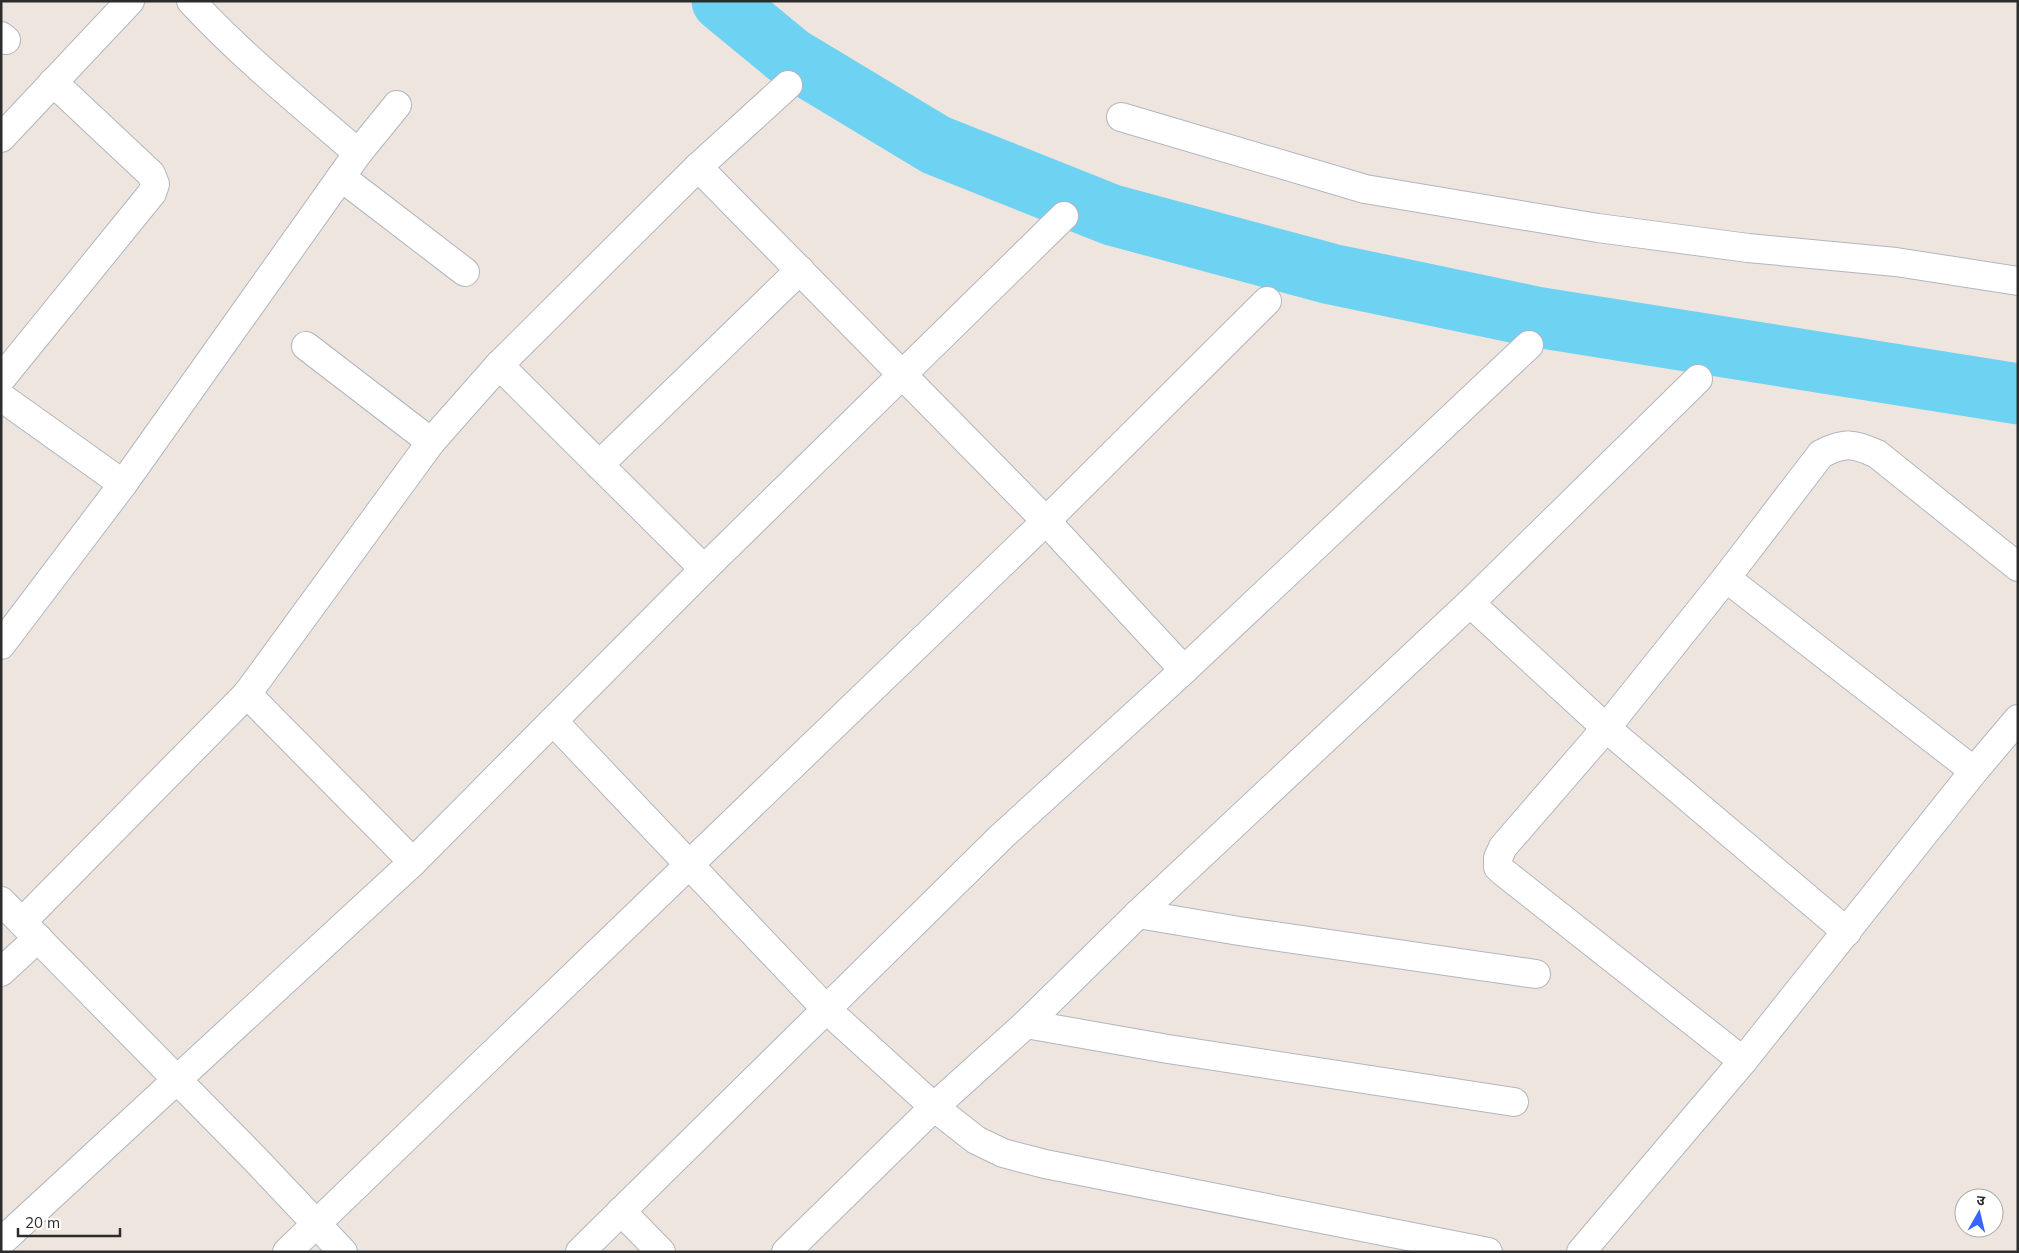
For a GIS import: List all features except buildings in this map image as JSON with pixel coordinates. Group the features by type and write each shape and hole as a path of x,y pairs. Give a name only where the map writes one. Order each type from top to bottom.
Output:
{"street":[{"path":"1,138 130,1"},
{"path":"191,1 212,24 282,88 358,153"},
{"path":"1,379 152,193 155,184 151,174 53,82"},
{"path":"1,972 30,930 247,694 430,442 499,365 698,167 788,85"},
{"path":"1,645 123,484 358,153 397,105"},
{"path":"1121,117 1365,189 1598,228 1748,248 1896,262 2018,281"},
{"path":"698,167 1046,521 1184,670"},
{"path":"341,177 465,272"},
{"path":"1,1242 413,862 704,569 1064,216"},
{"path":"599,465 800,270"},
{"path":"287,1252 690,866 1046,521 1268,301"},
{"path":"580,1252 1001,836 1184,670 1529,345"},
{"path":"306,346 430,442"},
{"path":"499,365 704,569"},
{"path":"786,1252 934,1107 1026,1024 1138,914 1470,602 1698,379"},
{"path":"1,397 123,484"},
{"path":"1743,1061 1498,867 1498,858 1503,847 1606,728 1726,578 1821,454 1838,445 1860,446 1877,454 2018,567"},
{"path":"1726,578 1974,771"},
{"path":"1470,602 1606,728 1847,932"},
{"path":"247,694 413,862"},
{"path":"1581,1252 1743,1061 1974,771 2018,719"},
{"path":"553,721 826,1009 934,1107 976,1140 1003,1153 1028,1159 1488,1252"},
{"path":"1,901 343,1252"},
{"path":"1138,914 1239,931 1536,974"},
{"path":"1026,1024 1168,1049 1514,1102"},
{"path":"621,1211 661,1252"}],"waterway":[{"path":"722,1 790,57 936,145 1112,215 1331,274 1536,317 2018,394"}]}
